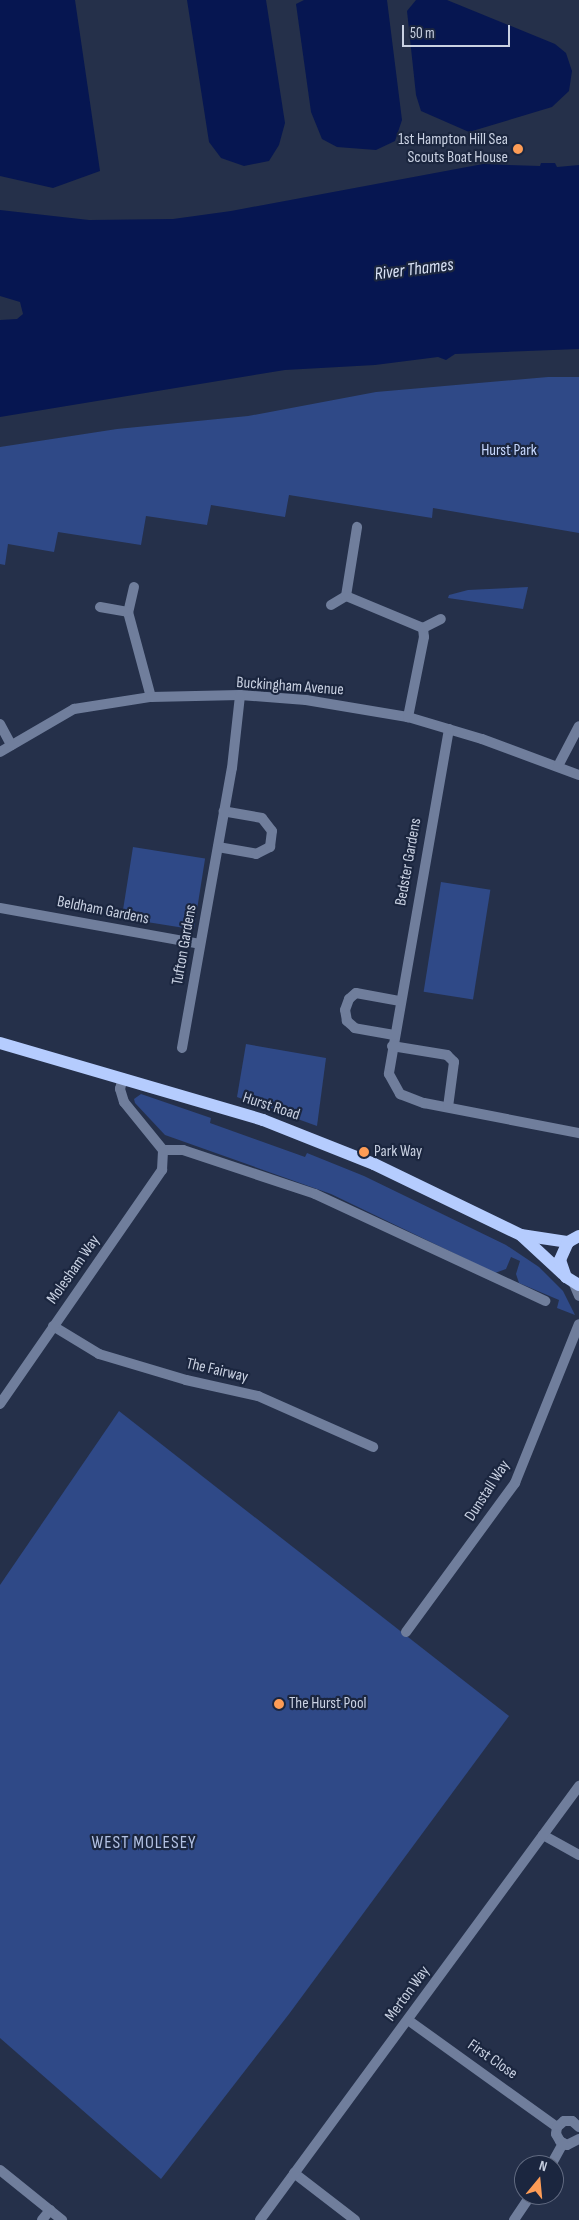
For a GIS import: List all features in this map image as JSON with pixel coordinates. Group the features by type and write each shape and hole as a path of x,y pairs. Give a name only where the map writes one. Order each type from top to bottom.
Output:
{"main road":[{"name":"Hurst Road","path":"0,1042 263,1120 333,1147 520,1234 575,1285"},
{"name":"Hurst Road","path":"520,1234 575,1237"},
{"path":"575,1237 560,1260 575,1285"}],"street":[{"path":"331,605 346,596 357,527"},
{"path":"134,586 128,612 151,697"},
{"path":"346,596 423,628 441,619"},
{"path":"100,607 128,612"},
{"path":"408,717 424,637 423,628"},
{"name":"Buckingham Avenue","path":"0,752 74,709 151,697 240,695 306,700 408,717 558,766 579,775"},
{"name":"Tufton Gardens","path":"182,1048 224,811 240,695"},
{"path":"0,724 11,745"},
{"path":"558,766 579,726"},
{"name":"Bedster Gardens","path":"448,729 393,1041 389,1074 400,1094 448,1107 577,1134"},
{"path":"218,847 256,854 270,847 272,831 262,818 224,811"},
{"name":"Beldham Gardens","path":"0,908 200,944"},
{"path":"400,1001 356,993 349,999 345,1010 346,1021 355,1028 393,1041 447,1055 454,1062 448,1107"},
{"path":"123,1078 120,1089 124,1102 163,1150 183,1150 315,1194 545,1301"},
{"name":"Molesham Way","path":"0,1404 162,1170 163,1150"},
{"name":"Dunstall Way","path":"406,1632 515,1483 579,1324"},
{"name":"The Fairway","path":"53,1326 99,1354 186,1380 258,1396 374,1447"},
{"name":"Merton Way","path":"260,2220 579,1786"},
{"path":"543,1834 579,1855"},
{"name":"First Close","path":"408,2020 557,2127"},
{"path":"563,2144 556,2134 557,2127 568,2120 579,2127"},
{"path":"563,2144 572,2144 579,2139"},
{"path":"557,2155 563,2144"},
{"path":"0,2170 62,2220"},
{"path":"294,2173 355,2220"},
{"path":"514,2220 524,2205"},
{"path":"42,2220 50,2210"}],"green space":[{"name":"Hurst Park","path":"548,377 579,377 579,533 433,508 432,518 289,495 285,517 211,505 207,525 146,516 141,545 58,532 54,552 8,544 5,565 0,564 0,447 117,429 248,416 376,392"},
{"path":"528,587 523,609 448,598 449,595 468,590"},
{"path":"133,847 205,858 194,930 122,918"},
{"path":"441,882 490,890 473,999 424,992"},
{"path":"246,1044 326,1058 317,1126 237,1097"},
{"path":"141,1094 211,1118 210,1123 305,1157 307,1153 364,1176 506,1245 539,1267 563,1291 575,1315 557,1308 559,1300 519,1283 516,1274 520,1261 511,1257 506,1269 495,1273 331,1194 165,1135 135,1103 134,1099"},
{"path":"119,1411 509,1716 289,2014 161,2179 0,2038 0,1585"}],"water":[{"path":"0,0 75,0 100,171 53,188 0,176"},
{"path":"187,0 266,0 285,123 279,145 269,161 244,166 221,158 209,142"},
{"path":"304,0 387,0 402,120 395,141 376,150 337,147 322,139 311,112 296,4"},
{"path":"416,0 447,0 555,44 566,53 572,71 569,91 552,107 469,132 421,111 416,95 407,11"},
{"name":"River Thames","path":"541,163 555,163 557,167 579,165 579,349 455,354 446,360 438,357 375,365 285,370 0,417 0,320 17,319 23,314 20,302 0,296 0,210 89,220 173,219 231,211 483,164 540,166"}],"place":[{"name":"1st Hampton Hill Sea Scouts Boat House","path":"518,149"},
{"name":"Park Way","path":"364,1152"},
{"name":"The Hurst Pool","path":"279,1704"}],"district":[{"name":"WEST MOLESEY","path":"144,1843"}]}
